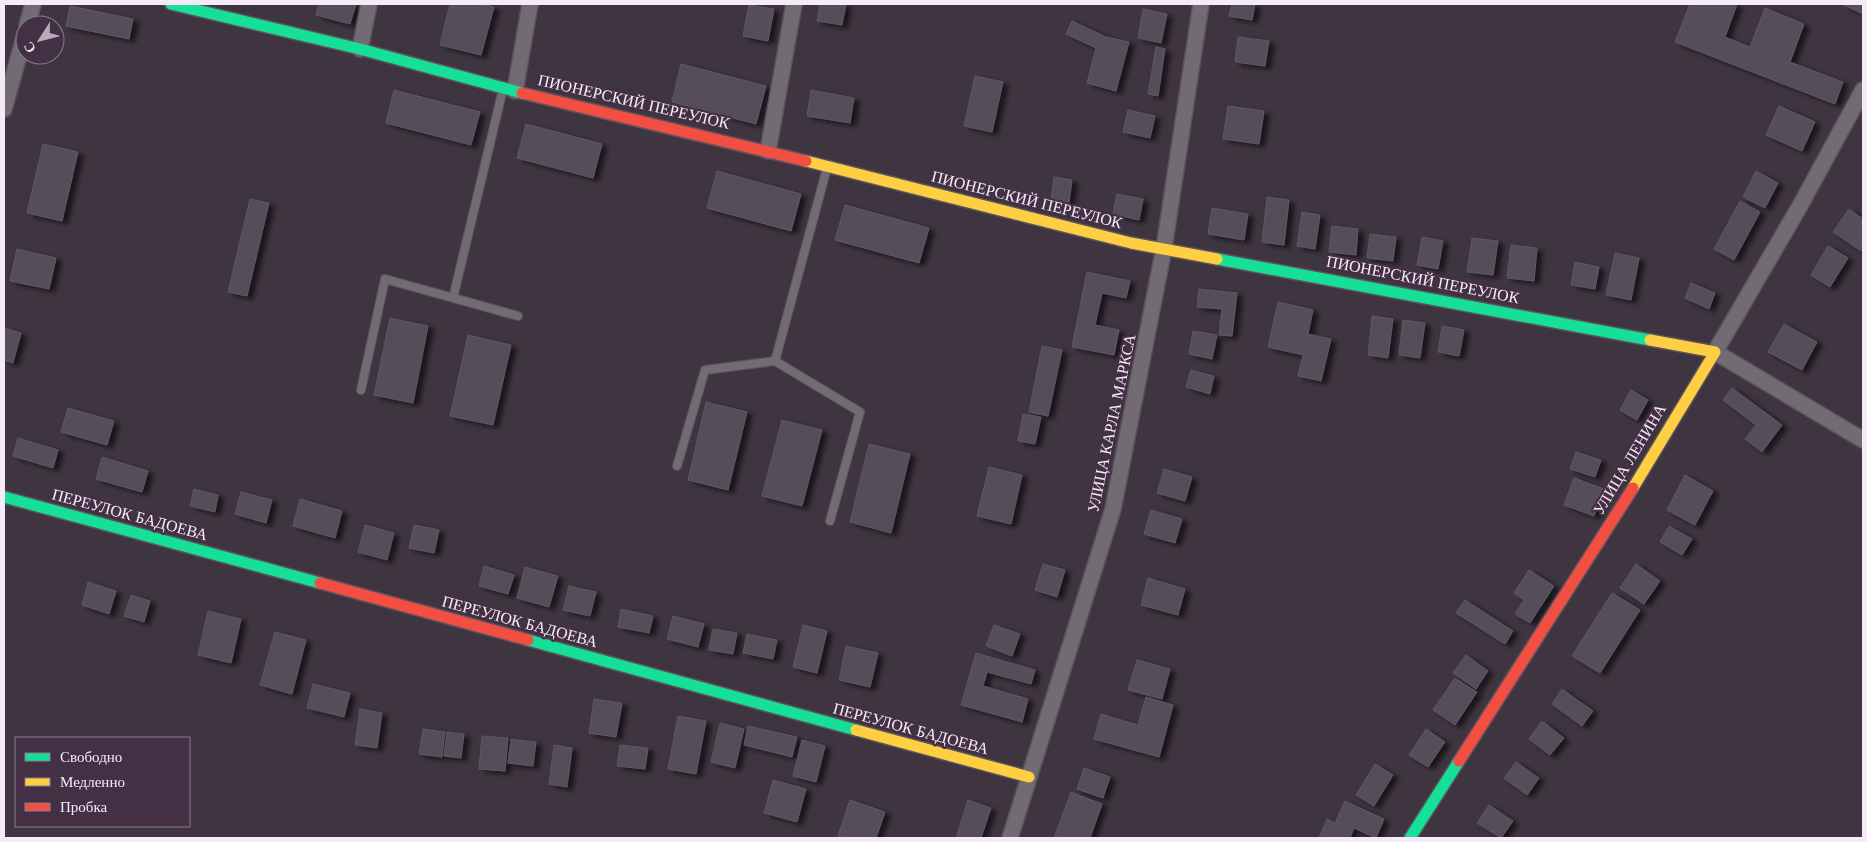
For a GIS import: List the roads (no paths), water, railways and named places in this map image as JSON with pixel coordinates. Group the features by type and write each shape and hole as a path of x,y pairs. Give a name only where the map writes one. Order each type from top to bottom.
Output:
{"street":[{"name":"ПИОНЕРСКИЙ ПЕРЕУЛОК","path":"171,4 360,49 509,89 768,151 1131,243 1714,352 1863,440"},
{"path":"360,49 369,4"},
{"path":"509,89 530,4"},
{"path":"768,151 794,4"},
{"name":"УЛИЦА КАРЛА МАРКСА","path":"1010,838 1113,509 1164,248 1201,4"},
{"path":"4,109 16,65"},
{"name":"УЛИЦА ЛЕНИНА","path":"1410,838 1619,510 1801,204 1863,90"},
{"name":"ПЕРЕУЛОК БАДОЕВА","path":"4,497 1029,777"}],"lane":[{"path":"453,298 509,89"},
{"path":"775,361 827,166"},
{"path":"361,390 385,280 518,316"},
{"path":"677,466 705,370 775,361 860,412 830,521"}]}
